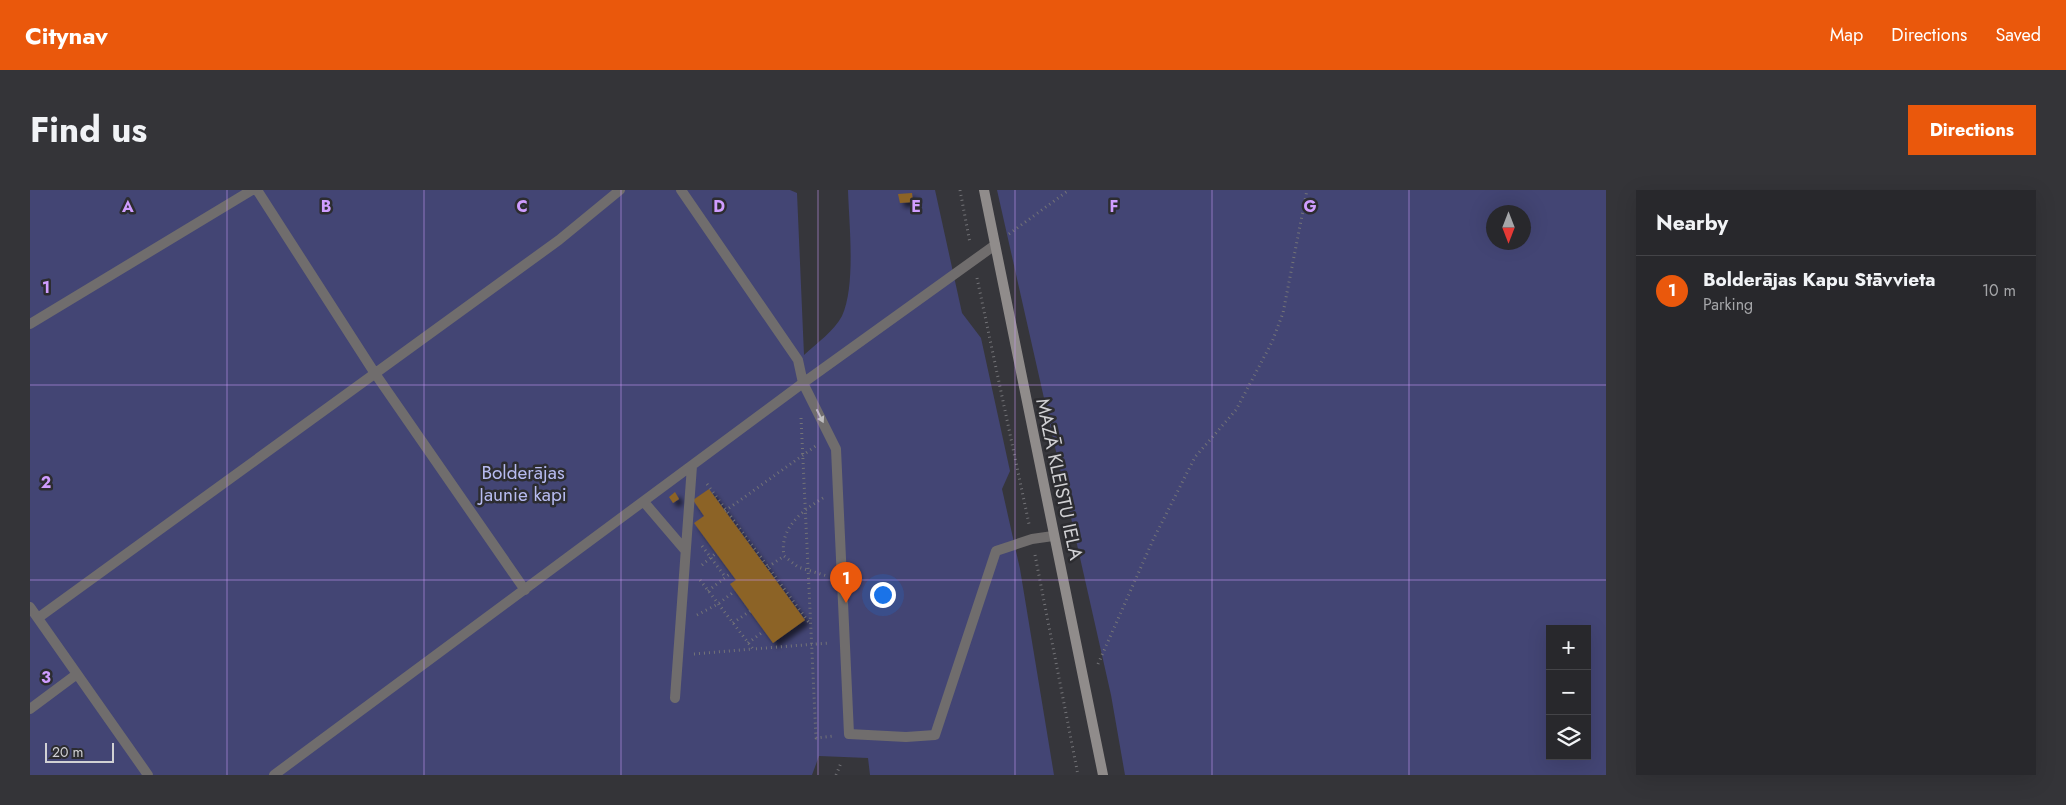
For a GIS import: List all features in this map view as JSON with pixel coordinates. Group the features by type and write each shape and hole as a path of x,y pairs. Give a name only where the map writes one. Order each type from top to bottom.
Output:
{"main road":[{"name":"MAZĀ KLEISTU IELA","path":"984,190 1103,775"}],"lane":[{"path":"30,324 252,190"},
{"path":"258,190 374,372 525,590"},
{"path":"38,618 374,372 559,240 620,190"},
{"path":"681,190 798,360 803,383 836,449 849,734 906,737 935,735 996,551 1032,539 1053,536"},
{"path":"274,775 803,383 995,245"},
{"path":"674,698 692,466"},
{"path":"644,502 685,555"},
{"path":"30,607 148,775"},
{"path":"30,709 77,674"}],"path":[{"path":"960,190 1028,518"},
{"path":"995,245 1069,190"},
{"path":"1086,690 1153,540 1195,457 1236,410 1272,342 1283,313 1307,190"},
{"path":"774,406 800,413 804,455 816,738 849,734"},
{"path":"725,511 830,436"},
{"path":"692,466 811,624"},
{"path":"838,489 806,508 788,530 782,547 784,556 798,567 808,572 842,580"},
{"path":"698,539 726,578"},
{"path":"694,571 716,553"},
{"path":"685,555 708,591 753,649"},
{"path":"767,567 784,556"},
{"path":"1036,557 1078,775"},
{"path":"708,591 731,573"},
{"path":"680,624 718,604 735,591"},
{"path":"733,624 750,611"},
{"path":"748,643 764,631"},
{"path":"678,656 845,642"},
{"path":"836,775 841,763"}],"green space":[{"name":"Bolderājas Jaunie kapi","path":"30,190 790,190 797,193 804,355 835,327 842,316 846,303 851,254 848,190 935,190 962,313 981,338 1010,471 1002,489 1020,569 1054,775 870,775 868,758 819,756 812,775 30,775"},
{"path":"997,190 1606,190 1606,775 1125,775 1111,695"}],"building":[{"path":"912,193 913,202 900,203 898,194"},
{"path":"709,489 805,620 773,643 730,584 736,580 694,523 704,516 693,500"},
{"path":"675,492 679,499 673,503 669,497"}],"place":[{"name":"Bolderājas Kapu Stāvvieta","path":"846,603"}]}
